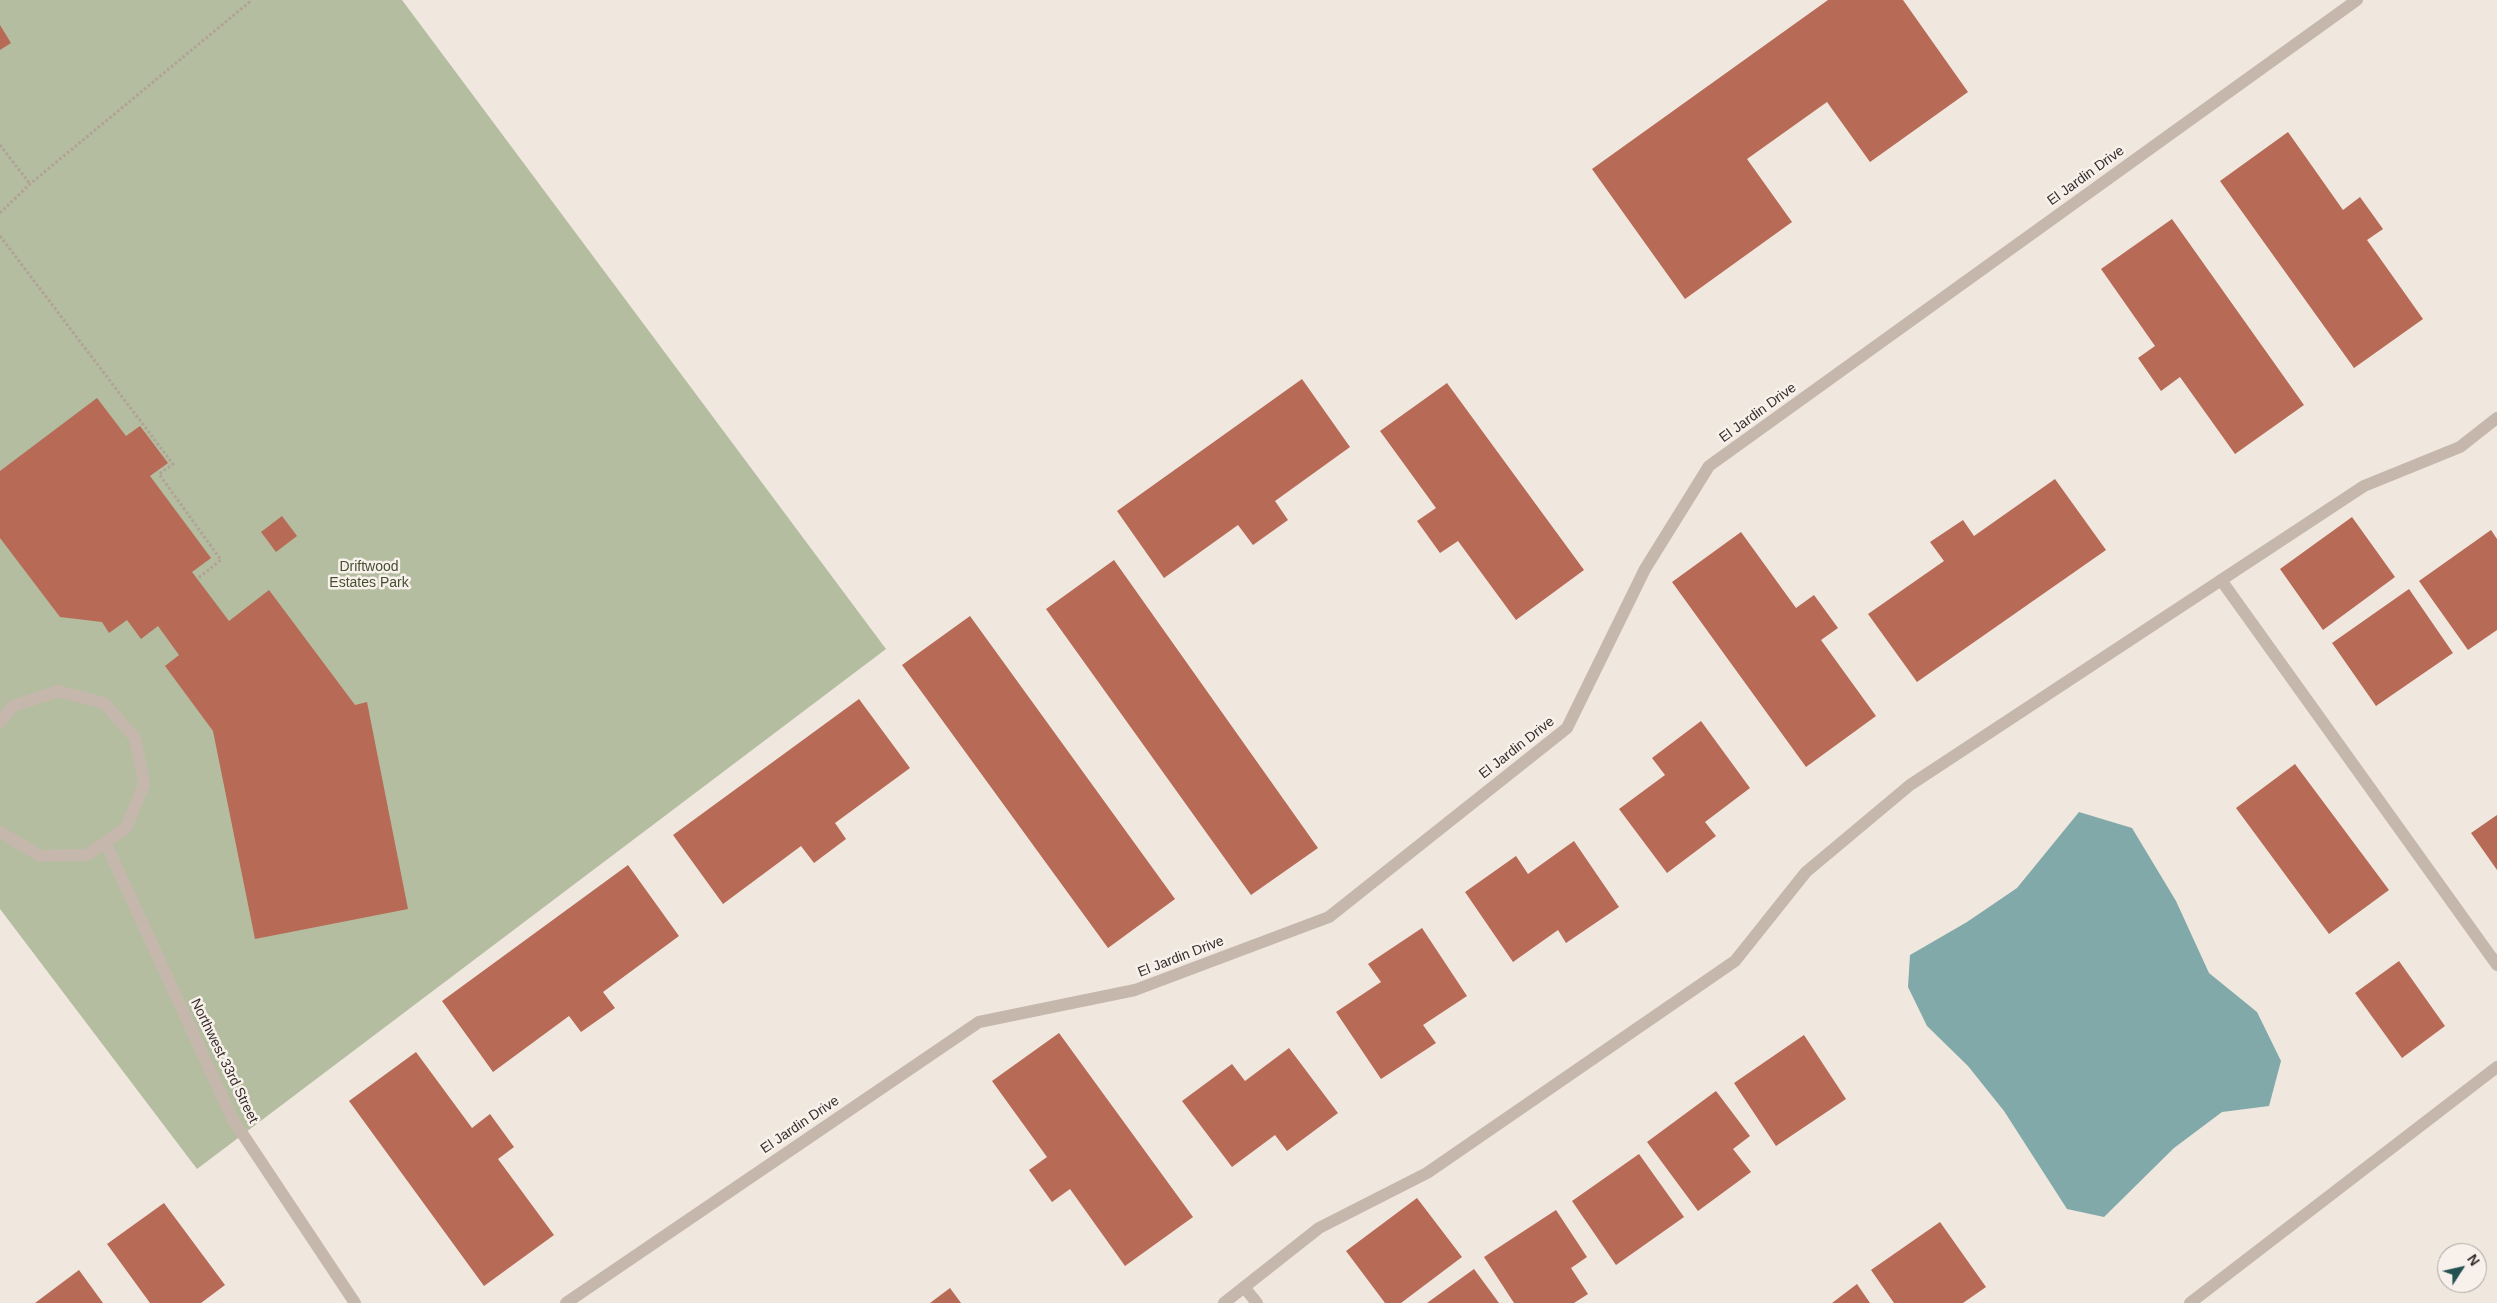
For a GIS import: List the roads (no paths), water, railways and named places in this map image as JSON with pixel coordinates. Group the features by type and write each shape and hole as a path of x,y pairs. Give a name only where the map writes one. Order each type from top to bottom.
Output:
{"street":[{"name":"El Jardin Drive","path":"566,1303 979,1022 1136,990 1329,917 1567,728 1645,569 1709,466 2357,0"},
{"path":"1224,1303 1319,1228 1427,1173 1735,960 1806,872 1910,785 2364,486 2460,447 2497,418"},
{"path":"2221,580 2497,965"},
{"path":"0,722 13,706 58,691 104,703 135,738 144,784 126,828 106,844 87,855 40,856 0,832"},
{"name":"Northwest 33rd Street","path":"106,844 232,1118 355,1303"},
{"path":"2190,1303 2497,1067"},
{"path":"1244,1286 1257,1303"}],"water":[{"path":"2079,812 2132,828 2176,901 2209,973 2257,1012 2281,1061 2269,1106 2222,1112 2174,1148 2104,1217 2067,1209 2004,1111 1968,1066 1927,1026 1908,987 1910,955 1967,922 2017,888"}],"park label":[{"name":"Driftwood Estates Park","path":"369,576"}]}
